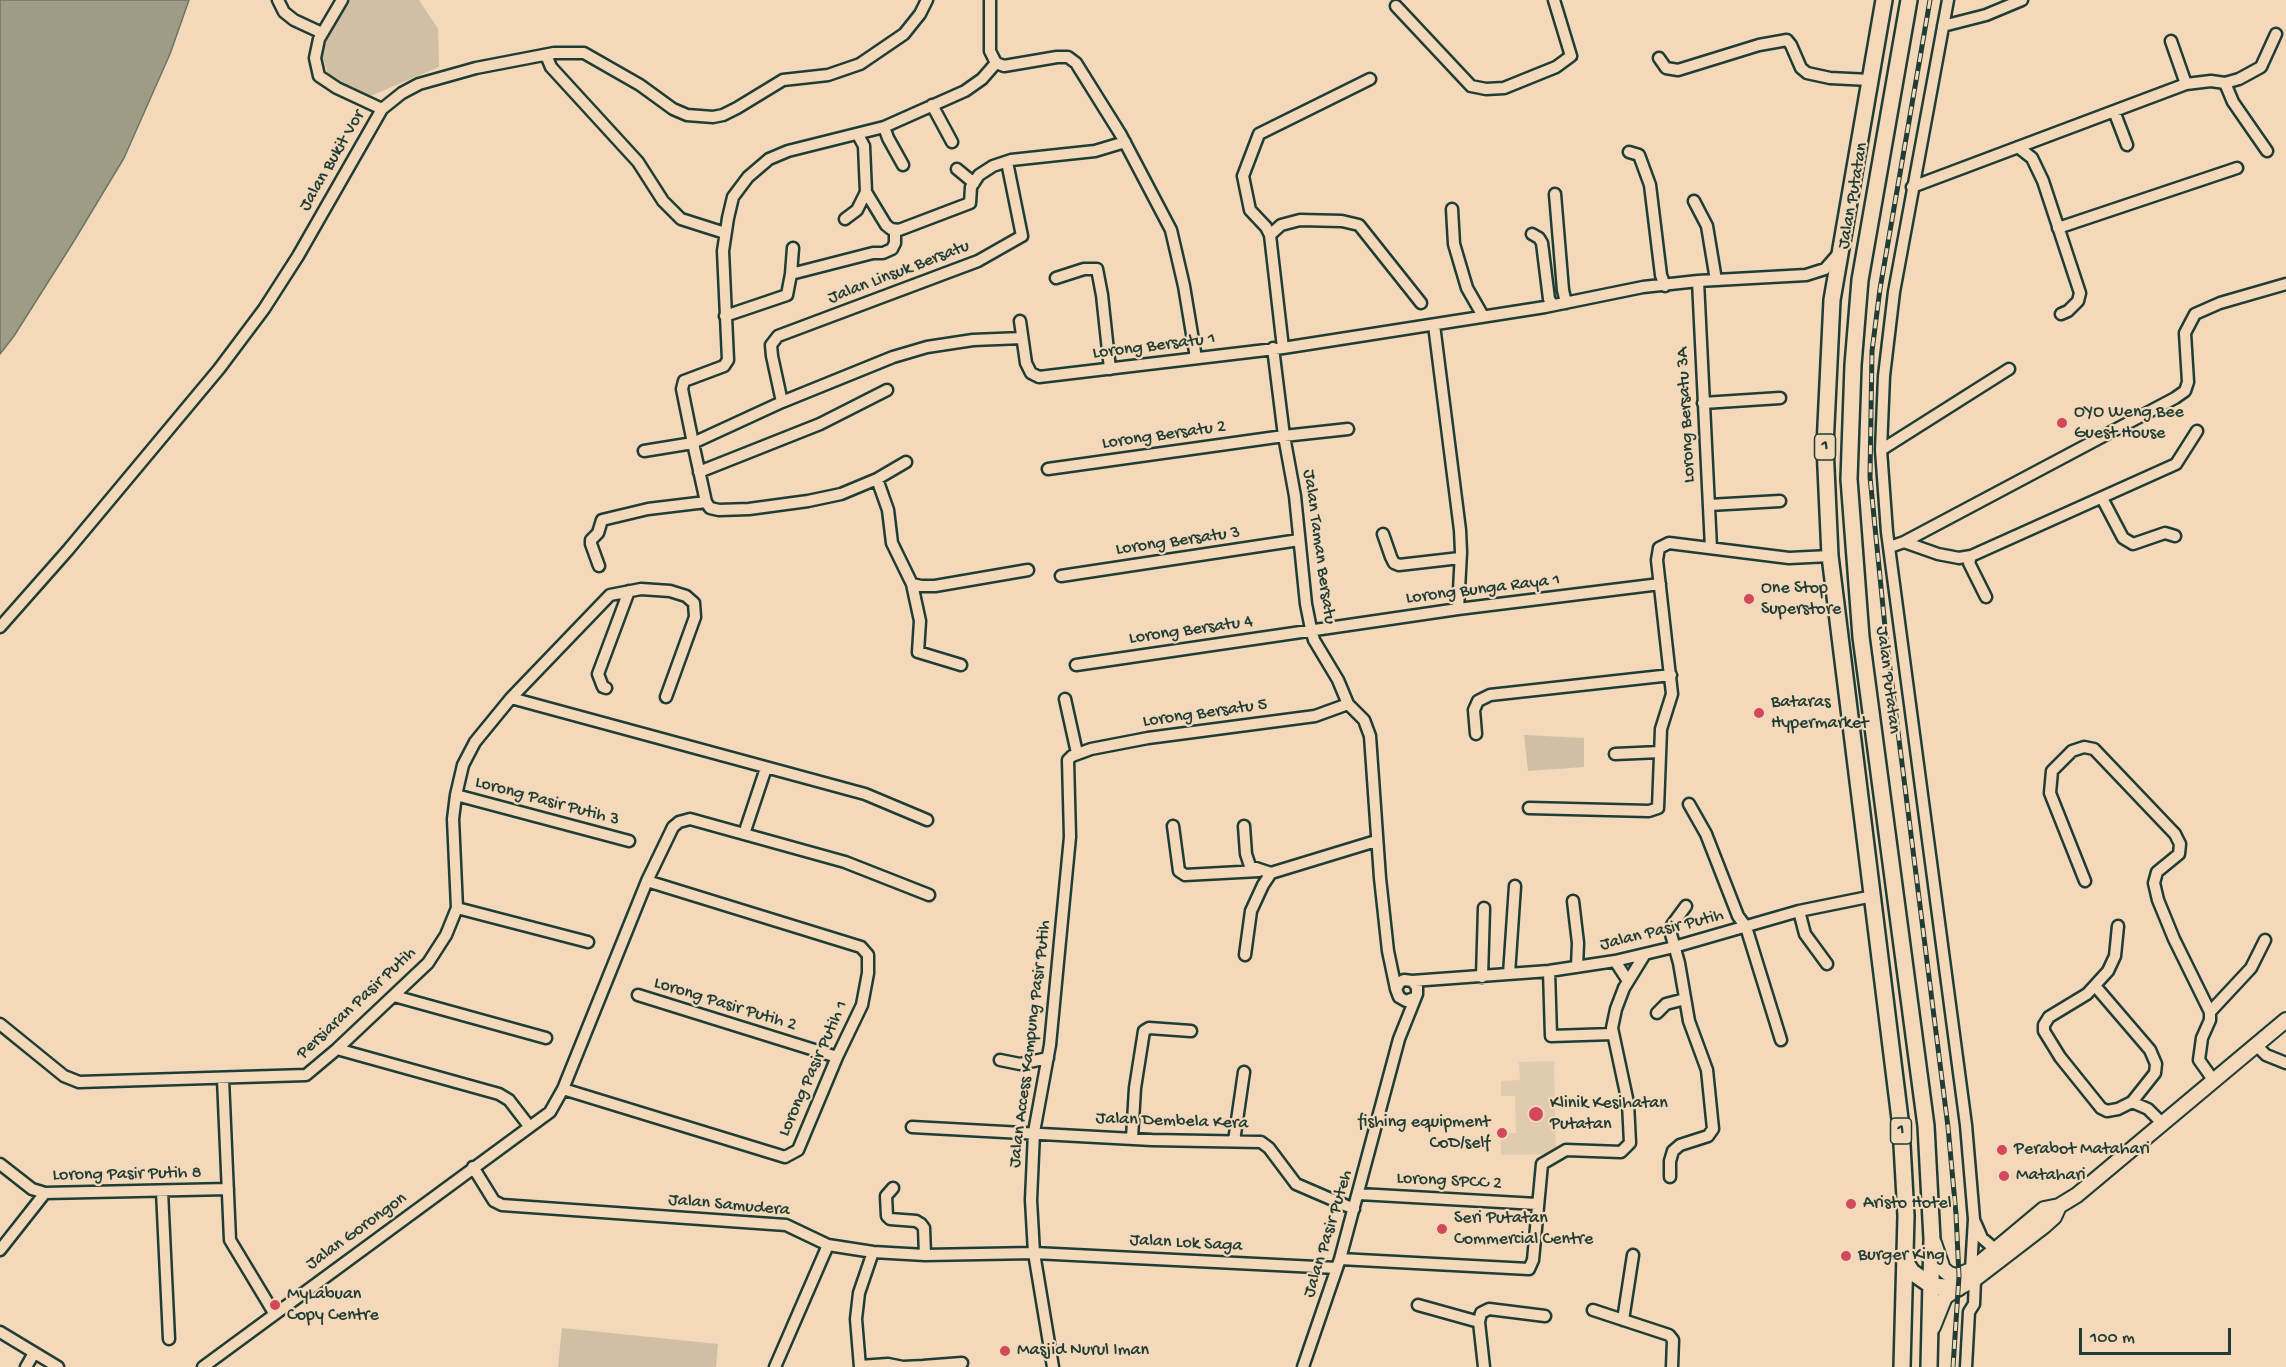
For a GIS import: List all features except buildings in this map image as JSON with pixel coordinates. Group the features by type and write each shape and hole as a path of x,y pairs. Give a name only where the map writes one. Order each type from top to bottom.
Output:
{"highway":[{"name":"Jalan Putatan","path":"1884,0 1832,300 1825,446 1830,556 1901,1127 1906,1263 1902,1367"},
{"name":"Jalan Putatan","path":"1908,0 1863,263 1853,365 1849,468 1861,637 1910,991 1926,1126 1932,1239 1929,1367"},
{"path":"1828,363 1853,365"},
{"path":"1873,896 1892,873"},
{"path":"1884,994 1910,991"},
{"path":"1906,1263 1912,1272 1932,1286 1958,1288"},
{"path":"1902,1367 1916,1360 1929,1367"}],"main road":[{"path":"1932,1239 1940,1261 1949,1274 1973,1275 1996,1250 2044,1209 2059,1206 2077,1194 2286,1020"},
{"path":"1931,1335 1945,1297 2049,1222 2059,1206"}],"street":[{"path":"278,0 284,12 294,20 322,33"},
{"path":"342,0 319,39 315,58 319,76 337,88 382,109"},
{"name":"Jalan Bukit Vor","path":"0,627 68,550 219,369 264,309 304,246 382,109 402,93 419,84 476,68 546,55 584,53 640,85 673,109 687,115 723,116 783,80 828,75 860,64 904,34 920,14 927,0"},
{"path":"990,0 990,51 996,63 1004,66 1068,57 1076,63 1125,142 1172,230 1185,286 1196,358"},
{"path":"1396,6 1471,86 1486,89 1504,88 1556,67 1571,56 1554,0"},
{"path":"1948,0 1894,292 1884,376 1881,450 1885,511 1966,1125 1974,1219 1974,1304 1969,1312 1966,1367"},
{"path":"1943,26 1986,15 2022,0"},
{"path":"1912,187 2186,84 2211,81 2225,83 2239,79 2261,67 2276,34"},
{"path":"1659,58 1666,68 1678,70 1759,45 1786,40 1791,45 1801,68 1807,73 1830,78 1870,80"},
{"path":"2171,41 2186,84"},
{"path":"546,55 551,67 638,162 663,201 681,219 725,233"},
{"path":"906,462 877,479 841,494 808,501 719,510 710,508 706,502 682,389 684,381 724,366 728,360 723,251 734,197 748,177 769,159 788,151 884,128 965,91 982,79 996,63"},
{"path":"1370,79 1259,134 1243,176 1250,210 1266,226 1270,235 1281,225 1300,220 1342,221 1359,225 1421,303"},
{"path":"2225,83 2233,102 2267,151"},
{"path":"932,105 952,142"},
{"path":"2114,111 2127,144"},
{"path":"884,128 903,165"},
{"path":"858,135 864,146 866,192 886,225 896,230 970,202 971,187 979,175 993,166 1007,162 1095,151 1125,142"},
{"path":"2018,147 2032,158 2043,181 2080,293 2078,301 2068,311 2061,314"},
{"path":"1629,152 1639,154 1650,185 1661,275 1665,286"},
{"name":"Jalan Linsuk Bersatu","path":"782,402 771,356 771,345 778,336 978,261 1022,236 1007,162"},
{"path":"2058,228 2237,168"},
{"path":"957,169 974,183"},
{"path":"845,219 857,210 866,192"},
{"path":"1555,194 1566,303"},
{"path":"1694,201 1707,226 1716,280"},
{"path":"1452,209 1454,244 1467,288 1483,316"},
{"path":"791,274 873,253 883,253 892,249 896,230"},
{"path":"1532,234 1542,243 1549,299 1553,305"},
{"name":"Jalan Taman Bersatu","path":"1270,235 1284,436 1295,496 1306,604 1314,640 1338,680 1348,704 1364,720 1370,736 1376,842 1388,951 1397,993"},
{"path":"725,316 787,295 793,248"},
{"path":"1806,275 1825,269 1839,253"},
{"path":"1056,278 1084,269 1097,269 1110,369"},
{"path":"1806,275 1821,278 1827,282 1832,300"},
{"name":"Lorong Bersatu 1","path":"1022,338 1026,363 1031,374 1039,377 1278,348 1434,325 1566,303 1643,287 1698,281 1806,275"},
{"name":"Lorong Bersatu 3A","path":"1698,281 1711,548"},
{"path":"1890,548 2175,398 2185,390 2188,382 2185,333 2195,314 2220,303 2286,284"},
{"path":"644,451 693,443 782,402 893,357 927,347 973,340 1022,338 1020,321"},
{"path":"1434,325 1455,480 1460,558 1458,609"},
{"path":"1881,450 2009,369"},
{"path":"699,472 820,424 887,390"},
{"path":"1703,402 1780,398"},
{"name":"Lorong Bersatu 2","path":"1048,469 1348,429"},
{"path":"1904,542 1938,554 1959,558 1971,556 2176,464 2198,431"},
{"path":"877,479 888,510 892,543 912,584 921,621 918,651 961,665"},
{"path":"2102,498 2122,538 2133,544 2165,533 2175,536"},
{"path":"1708,505 1780,501"},
{"path":"599,566 591,540 598,533 602,520 648,509 706,502"},
{"path":"1383,534 1394,563 1399,565 1460,558"},
{"name":"Lorong Bersatu 3","path":"1061,576 1299,540"},
{"path":"1528,808 1649,811 1658,808 1661,729 1672,694 1660,584 1659,548 1669,543 1789,558 1830,556"},
{"path":"1971,556 1969,563 1986,597"},
{"path":"912,584 935,586 1028,570"},
{"name":"Lorong Bunga Raya 1","path":"1311,629 1660,584"},
{"name":"Persiaran Pasir Putih","path":"0,1024 70,1080 79,1082 306,1075 338,1049 428,963 446,935 457,908 453,819 463,765 476,742 511,698 610,595 641,589 670,591 686,596 694,603 694,617 666,697"},
{"path":"606,688 603,687 598,674 628,591"},
{"name":"Lorong Bersatu 4","path":"1076,664 1311,629"},
{"path":"1476,734 1474,710 1478,701 1490,695 1671,675"},
{"path":"511,698 865,794 927,820"},
{"name":"Jalan Access Kampung Pasir Putih","path":"1053,1367 1034,1253 1031,1219 1034,1132 1048,1058 1070,837 1073,757 1065,699"},
{"name":"Lorong Bersatu 5","path":"1073,757 1091,748 1148,738 1315,716 1348,704"},
{"path":"2085,881 2050,794 2052,771 2072,751 2084,747 2094,749 2175,834 2180,844 2179,854 2157,872 2154,883 2158,900 2174,939 2210,1012 2210,1020 2202,1038 2199,1060 2214,1081"},
{"path":"1614,754 1660,752"},
{"path":"744,834 766,768"},
{"name":"Lorong Pasir Putih 3","path":"456,795 629,841"},
{"path":"1689,804 1706,834 1738,916 1746,927 1781,1040"},
{"name":"Jalan Gorongon","path":"203,1367 550,1112 563,1089 647,881 674,827 679,822 690,819 845,862 929,895"},
{"path":"1173,826 1179,871 1185,875 1265,872 1376,842"},
{"path":"1244,826 1246,854 1250,866 1265,872"},
{"path":"1245,955 1251,911 1263,885 1265,872"},
{"name":"Lorong Pasir Putih 1","path":"563,1089 785,1157 798,1150 837,1057 862,1005 868,973 868,955 861,947 647,881"},
{"path":"1509,974 1515,886"},
{"name":"Jalan Pasir Putih","path":"1410,980 1455,979 1549,971 1615,961 1674,947 1799,911 1873,896"},
{"path":"1573,901 1577,935 1577,967"},
{"path":"1670,1177 1670,1161 1673,1151 1680,1145 1708,1136 1713,1129 1707,1070 1689,1021 1671,934 1672,925 1686,906"},
{"path":"457,908 588,942"},
{"path":"1482,977 1484,908"},
{"path":"1799,911 1805,934 1827,964"},
{"path":"2096,987 2150,1050 2156,1064 2155,1073 2132,1102 2118,1109 2107,1111 2101,1108 2060,1057 2044,1031 2044,1025 2049,1017 2096,987 2109,971 2115,956 2118,926"},
{"path":"2210,1012 2251,968 2265,940"},
{"name":"Jalan Taman Bersatu","path":"1388,951 1410,980"},
{"path":"1537,1204 1542,1164 1566,1150 1621,1152 1630,1143 1628,1103 1613,1034 1616,1009 1628,981 1645,954"},
{"path":"1615,961 1628,981"},
{"path":"1549,971 1551,1036 1613,1034"},
{"name":"Jalan Pasir Putih","path":"1416,996 1437,984 1455,979"},
{"path":"1410,980 1417,987 1416,996 1406,1001 1397,993 1400,982 1410,980"},
{"name":"Jalan Pasir Puteh","path":"1397,993 1399,1039"},
{"name":"Lorong Pasir Putih 2","path":"638,995 837,1057"},
{"path":"394,996 546,1038"},
{"name":"Jalan Pasir Puteh","path":"1303,1367 1339,1264 1399,1039 1416,996"},
{"path":"1657,1013 1666,1004 1685,999"},
{"path":"1132,1138 1135,1088 1144,1031 1149,1028 1191,1031"},
{"path":"2256,1045 2266,1055 2286,1063"},
{"path":"338,1049 500,1094 510,1100 529,1126"},
{"path":"1000,1060 1020,1064 1048,1058"},
{"path":"1234,1141 1244,1072"},
{"path":"224,1079 230,1240 274,1313"},
{"path":"2132,1102 2148,1109 2162,1123"},
{"name":"Jalan Dembela Kera","path":"912,1127 1266,1144 1296,1184 1354,1209"},
{"name":"Lorong Pasir Putih 8","path":"0,1164 32,1189 45,1193 228,1189"},
{"name":"Jalan Samudera","path":"473,1167 494,1201 502,1205 786,1225 828,1245 873,1252 925,1255 1034,1253"},
{"path":"893,1188 886,1196 887,1216 890,1219 916,1221 921,1224 924,1228 925,1255"},
{"path":"162,1191 169,1340"},
{"path":"0,1250 45,1193"},
{"name":"Lorong SPCC 2","path":"1359,1194 1537,1204"},
{"name":"Jalan Lok Saga","path":"1034,1253 1528,1269 1533,1260 1537,1204"},
{"path":"1974,1219 1982,1238 1996,1250"},
{"path":"775,1367 828,1245"},
{"path":"873,1252 859,1293 856,1319 860,1366 888,1364 903,1367 962,1363"},
{"path":"1623,1320 1633,1255"},
{"path":"1418,1305 1479,1322"},
{"path":"1484,1367 1479,1322 1481,1313 1489,1309 1545,1316"},
{"path":"1593,1310 1672,1337 1672,1367"},
{"path":"0,1332 58,1367"},
{"path":"26,1367 34,1353"}],"shaded area":[{"path":"0,0 189,0 170,54 124,158 14,336 0,354"},
{"path":"349,0 419,0 438,29 439,67 368,97 329,77 322,56 332,21"},
{"path":"1524,735 1584,738 1584,767 1528,771"},
{"name":"Klinik Kesihatan Putatan","path":"1554,1061 1556,1154 1501,1155 1501,1133 1516,1133 1515,1096 1501,1096 1501,1081 1520,1080 1519,1062"},
{"path":"562,1328 718,1344 716,1367 558,1367"}],"railway":[{"path":"1930,0 1880,289 1872,351 1870,477 1886,637 1948,1127 1959,1276 1953,1367"}],"place":[{"name":"OYO Weng Bee Guest House","path":"2062,423"},
{"name":"One Stop Superstore","path":"1749,599"},
{"name":"Bataras Hypermarket","path":"1759,713"},
{"name":"Klinik Kesihatan Putatan","path":"1536,1114"},
{"name":"fishing equipment CoD/self","path":"1502,1133"},
{"name":"Perabot Matahari","path":"2002,1150"},
{"name":"Matahari","path":"2004,1176"},
{"name":"Aristo Hotel","path":"1851,1204"},
{"name":"Seri Putatan Commercial Centre","path":"1442,1229"},
{"name":"Burger King","path":"1846,1256"},
{"name":"MyLabuan Copy Centre","path":"275,1305"},
{"name":"Masjid Nurul Iman","path":"1005,1351"}]}
